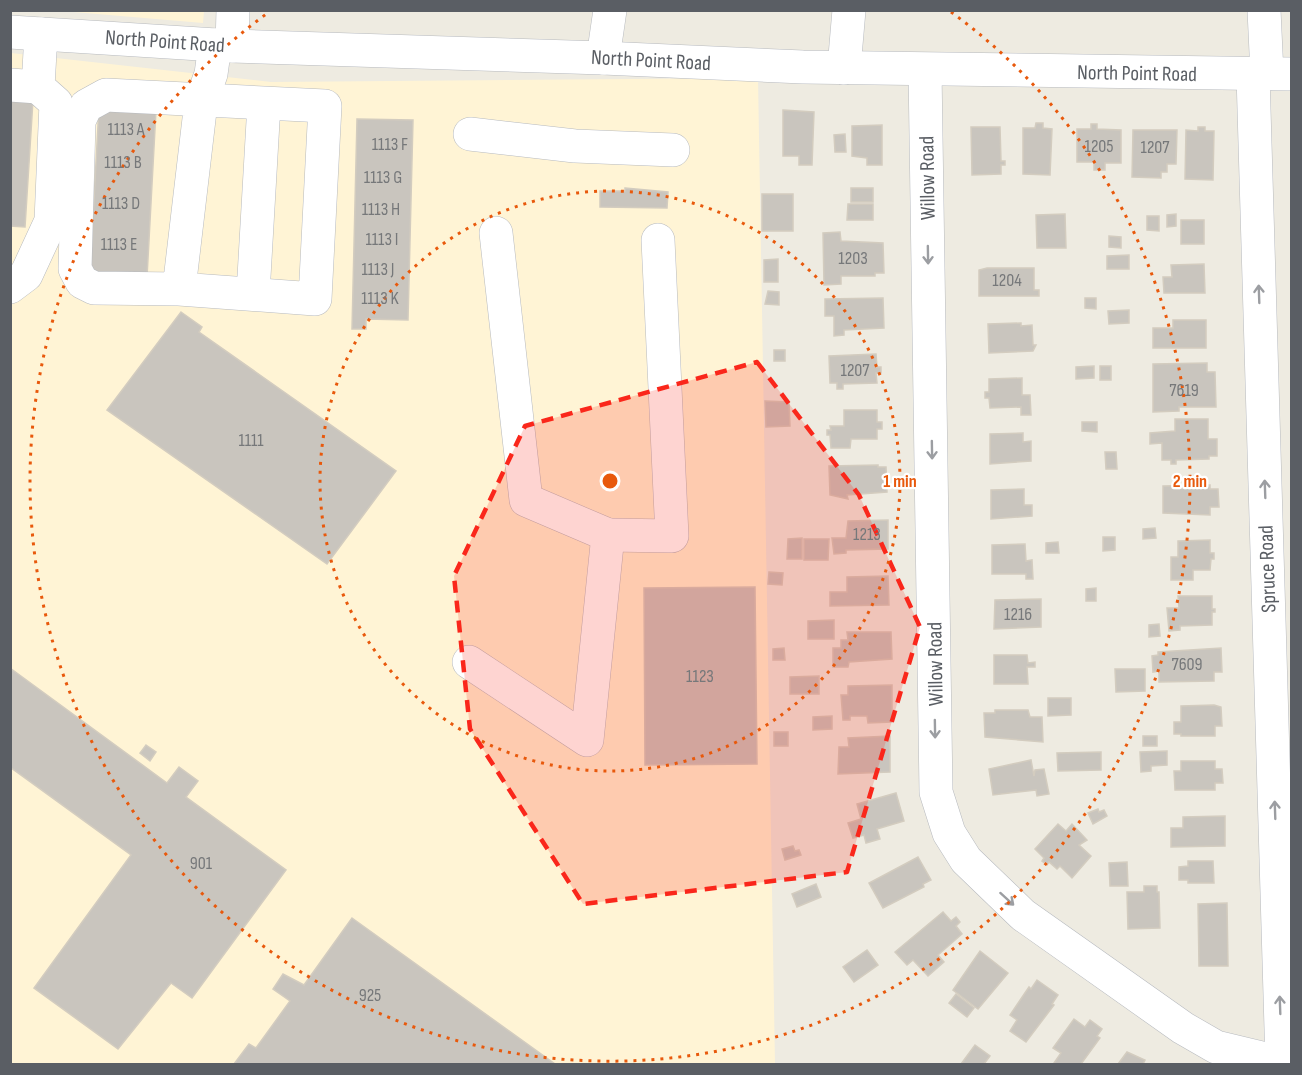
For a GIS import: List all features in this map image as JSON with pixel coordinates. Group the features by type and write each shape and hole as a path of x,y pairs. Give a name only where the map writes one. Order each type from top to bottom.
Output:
{"street":[{"path":"179,289 201,102 223,45 233,10"},
{"path":"603,58 610,10"},
{"path":"844,68 849,10"},
{"name":"Spruce Road","path":"1263,10 1270,74 1287,1063"},
{"path":"10,287 26,275 51,221 68,121 86,106 106,95 201,102 325,106 315,299 179,289 94,288 82,282 75,268 68,121 56,102 24,86 26,33"},
{"name":"North Point Road","path":"26,33 223,45 844,68 1270,74"},
{"name":"Willow Road","path":"925,70 936,792 940,812 949,833 966,860 1023,915 1183,1028 1216,1047 1287,1063"},
{"path":"253,294 264,104"},
{"path":"470,134 575,146 673,150"},
{"path":"496,233 526,500 608,535 672,536 658,240"},
{"path":"469,662 587,740 608,535"}],"highlighted area":[{"path":"757,362 859,495 920,627 847,872 583,904 470,729 454,576 525,426"}],"shaded area":[{"path":"62,11 204,11 203,23"},
{"path":"11,53 271,82 758,78 775,1064 11,1064"}],"building":[{"path":"10,98 33,100 25,227 10,226"},
{"path":"99,107 156,110 147,277 90,274"},
{"path":"783,110 814,112 812,165 799,165 799,156 783,156"},
{"path":"357,119 413,120 408,320 366,319 366,329 352,329"},
{"path":"1036,123 1043,123 1043,128 1052,129 1050,175 1023,174 1023,128 1035,128"},
{"path":"1091,124 1097,124 1097,129 1121,130 1121,163 1105,163 1105,170 1094,170 1094,162 1077,162 1077,129 1091,129"},
{"path":"882,125 882,165 867,165 867,158 852,156 852,126"},
{"path":"971,127 1000,127 1001,161 1005,161 1005,165 1001,165 1001,174 972,175"},
{"path":"1198,127 1205,127 1205,131 1214,131 1213,180 1185,179 1186,130 1198,131"},
{"path":"1133,130 1177,130 1176,164 1167,164 1167,172 1161,172 1161,178 1132,177"},
{"path":"845,134 846,152 835,152 834,135"},
{"path":"625,188 668,192 667,208 600,207 600,191 625,191"},
{"path":"851,188 873,188 873,202 851,202"},
{"path":"762,194 793,194 793,231 762,231"},
{"path":"848,204 873,204 873,220 847,220"},
{"path":"1065,214 1066,248 1037,248 1036,215"},
{"path":"1176,214 1176,226 1167,227 1167,215"},
{"path":"1147,216 1159,216 1159,231 1147,230"},
{"path":"1181,220 1204,220 1204,244 1181,244"},
{"path":"840,232 841,241 883,243 884,273 875,273 875,276 841,276 841,284 824,285 823,233"},
{"path":"1109,236 1121,237 1121,248 1109,247"},
{"path":"1129,255 1129,269 1107,269 1107,256"},
{"path":"778,259 778,282 764,282 764,260"},
{"path":"1204,264 1205,293 1164,293 1163,277 1172,277 1171,265"},
{"path":"1034,268 1034,290 1039,290 1039,296 979,296 979,270"},
{"path":"768,291 779,292 779,305 765,304"},
{"path":"883,298 884,328 844,330 844,335 834,336 834,316 825,316 825,299"},
{"path":"1085,298 1096,298 1096,309 1085,308"},
{"path":"1129,310 1129,323 1109,324 1108,311"},
{"path":"181,312 202,327 199,332 396,471 327,564 107,410"},
{"path":"1173,320 1206,320 1206,348 1153,348 1153,328 1173,328"},
{"path":"1021,323 1021,326 1032,325 1033,345 1036,345 1033,351 989,353 988,324"},
{"path":"774,350 785,350 785,361 774,361"},
{"path":"876,354 877,367 881,367 881,373 876,373 877,383 843,384 843,389 837,389 837,383 830,383 829,356"},
{"path":"1207,363 1207,372 1215,372 1216,407 1179,407 1179,411 1153,412 1153,364"},
{"path":"1094,366 1094,378 1076,379 1076,367"},
{"path":"1100,366 1111,366 1111,380 1100,380"},
{"path":"1022,378 1022,395 1030,395 1031,415 1021,415 1021,407 990,408 989,398 985,398 985,392 989,392 989,379"},
{"path":"765,401 789,402 790,426 766,427"},
{"path":"844,410 877,410 877,422 882,422 882,429 877,429 877,439 851,439 850,448 831,448 830,435 827,435 827,430 831,430 830,426 844,426"},
{"path":"1175,419 1208,419 1208,439 1217,439 1217,456 1209,456 1209,459 1176,460 1176,464 1171,464 1171,460 1162,460 1162,443 1150,444 1150,433 1175,431"},
{"path":"1082,422 1097,422 1097,432 1082,431"},
{"path":"1023,433 1023,442 1031,441 1031,461 990,464 990,434"},
{"path":"1105,452 1116,452 1117,469 1106,469"},
{"path":"878,465 878,467 886,467 887,492 847,495 848,499 830,495 829,466"},
{"path":"1210,485 1210,489 1218,489 1219,507 1210,507 1210,515 1163,513 1163,486"},
{"path":"1024,489 1024,505 1032,505 1032,516 991,519 991,490"},
{"path":"888,520 888,549 846,550 846,553 834,554 832,538 846,538 848,521"},
{"path":"1155,528 1156,538 1143,539 1143,529"},
{"path":"1103,537 1115,537 1115,550 1103,551"},
{"path":"802,538 802,559 787,559 788,539"},
{"path":"804,539 829,539 828,560 804,560"},
{"path":"1210,540 1210,553 1214,553 1214,559 1211,559 1210,570 1193,570 1193,580 1171,580 1171,557 1178,557 1178,541"},
{"path":"1058,542 1059,553 1046,553 1046,543"},
{"path":"1025,544 1026,561 1032,560 1033,579 1026,579 1026,574 992,574 992,545"},
{"path":"769,572 783,573 782,585 768,584"},
{"path":"888,576 889,605 830,606 830,592 847,592 847,577"},
{"path":"755,587 757,764 645,765 644,588"},
{"path":"1096,588 1096,601 1086,601 1086,589"},
{"path":"1178,596 1212,596 1212,609 1215,609 1215,612 1212,612 1212,625 1180,626 1180,630 1169,631 1167,608 1179,608"},
{"path":"1041,599 1041,627 994,629 995,600"},
{"path":"834,620 834,639 808,639 808,621"},
{"path":"1159,624 1160,636 1149,637 1149,625"},
{"path":"847,632 891,632 892,659 849,662 848,667 833,667 833,648 841,648 841,640 848,640"},
{"path":"784,648 785,660 773,660 773,649"},
{"path":"1221,648 1222,672 1214,672 1214,681 1159,682 1159,671 1153,672 1152,656 1158,655 1158,652"},
{"path":"994,655 1027,655 1028,663 1035,662 1035,667 1027,667 1028,684 994,684"},
{"path":"10,668 167,783 179,767 198,781 186,797 286,870 192,998 171,983 118,1049 34,988 131,855 10,767"},
{"path":"1115,669 1145,669 1145,691 1116,692"},
{"path":"819,676 819,694 790,694 790,677"},
{"path":"892,685 892,722 868,723 867,716 850,716 850,720 843,720 841,695 848,695 848,686"},
{"path":"1048,698 1071,698 1071,715 1048,716"},
{"path":"1214,705 1221,707 1222,726 1215,726 1215,736 1174,734 1174,722 1181,722 1181,706"},
{"path":"995,710 1028,710 1030,717 1042,717 1043,742 985,737 984,713 995,713"},
{"path":"832,716 832,729 813,730 813,717"},
{"path":"774,732 788,732 788,746 774,746"},
{"path":"890,736 890,772 838,774 839,747 849,747 848,738"},
{"path":"1143,736 1157,736 1157,746 1143,746"},
{"path":"146,745 156,752 150,761 140,753"},
{"path":"1167,751 1167,765 1151,766 1151,771 1141,772 1140,752"},
{"path":"1101,752 1101,770 1058,771 1057,753"},
{"path":"1031,760 1034,776 1035,770 1044,769 1049,794 1037,796 1036,790 993,795 989,769"},
{"path":"1181,761 1215,761 1215,769 1222,769 1223,783 1215,783 1215,790 1175,790 1174,771 1181,771"},
{"path":"896,793 904,821 877,829 880,839 866,843 864,835 853,838 848,823 861,819 857,804"},
{"path":"1098,809 1099,812 1104,810 1107,816 1093,824 1088,813"},
{"path":"1225,816 1225,846 1171,847 1171,828 1183,828 1183,817"},
{"path":"1058,824 1066,831 1072,824 1087,840 1079,845 1091,856 1072,878 1060,866 1057,869 1049,862 1047,865 1035,849"},
{"path":"793,846 795,851 799,850 801,855 785,860 782,849"},
{"path":"918,857 931,880 923,884 924,887 883,908 869,883"},
{"path":"1188,861 1213,861 1214,883 1188,883 1188,880 1179,880 1179,867 1188,866"},
{"path":"1127,862 1128,886 1110,886 1109,863"},
{"path":"816,884 821,897 797,907 792,894"},
{"path":"1144,886 1157,886 1160,928 1128,929 1127,892 1144,892"},
{"path":"1227,903 1228,966 1199,966 1198,904"},
{"path":"943,912 951,921 956,917 960,922 956,926 962,934 938,955 944,962 928,976 913,960 907,965 895,952"},
{"path":"352,918 555,1064 234,1064 249,1044 256,1048 290,1001 273,989 283,974 304,985"},
{"path":"867,950 878,965 854,982 843,967"},
{"path":"980,951 1008,973 978,1009 953,990"},
{"path":"1037,980 1058,995 1052,1004 1054,1005 1026,1042 1010,1031 1017,1020 1010,1015 1029,987 1031,989"},
{"path":"956,994 974,1008 967,1017 949,1003"},
{"path":"1074,1019 1085,1027 1090,1020 1102,1029 1097,1036 1100,1038 1081,1064 1056,1064 1054,1063 1061,1053 1053,1048"},
{"path":"975,1045 990,1056 984,1064 961,1064"},
{"path":"1127,1052 1145,1060 1143,1064 1118,1064"}]}
